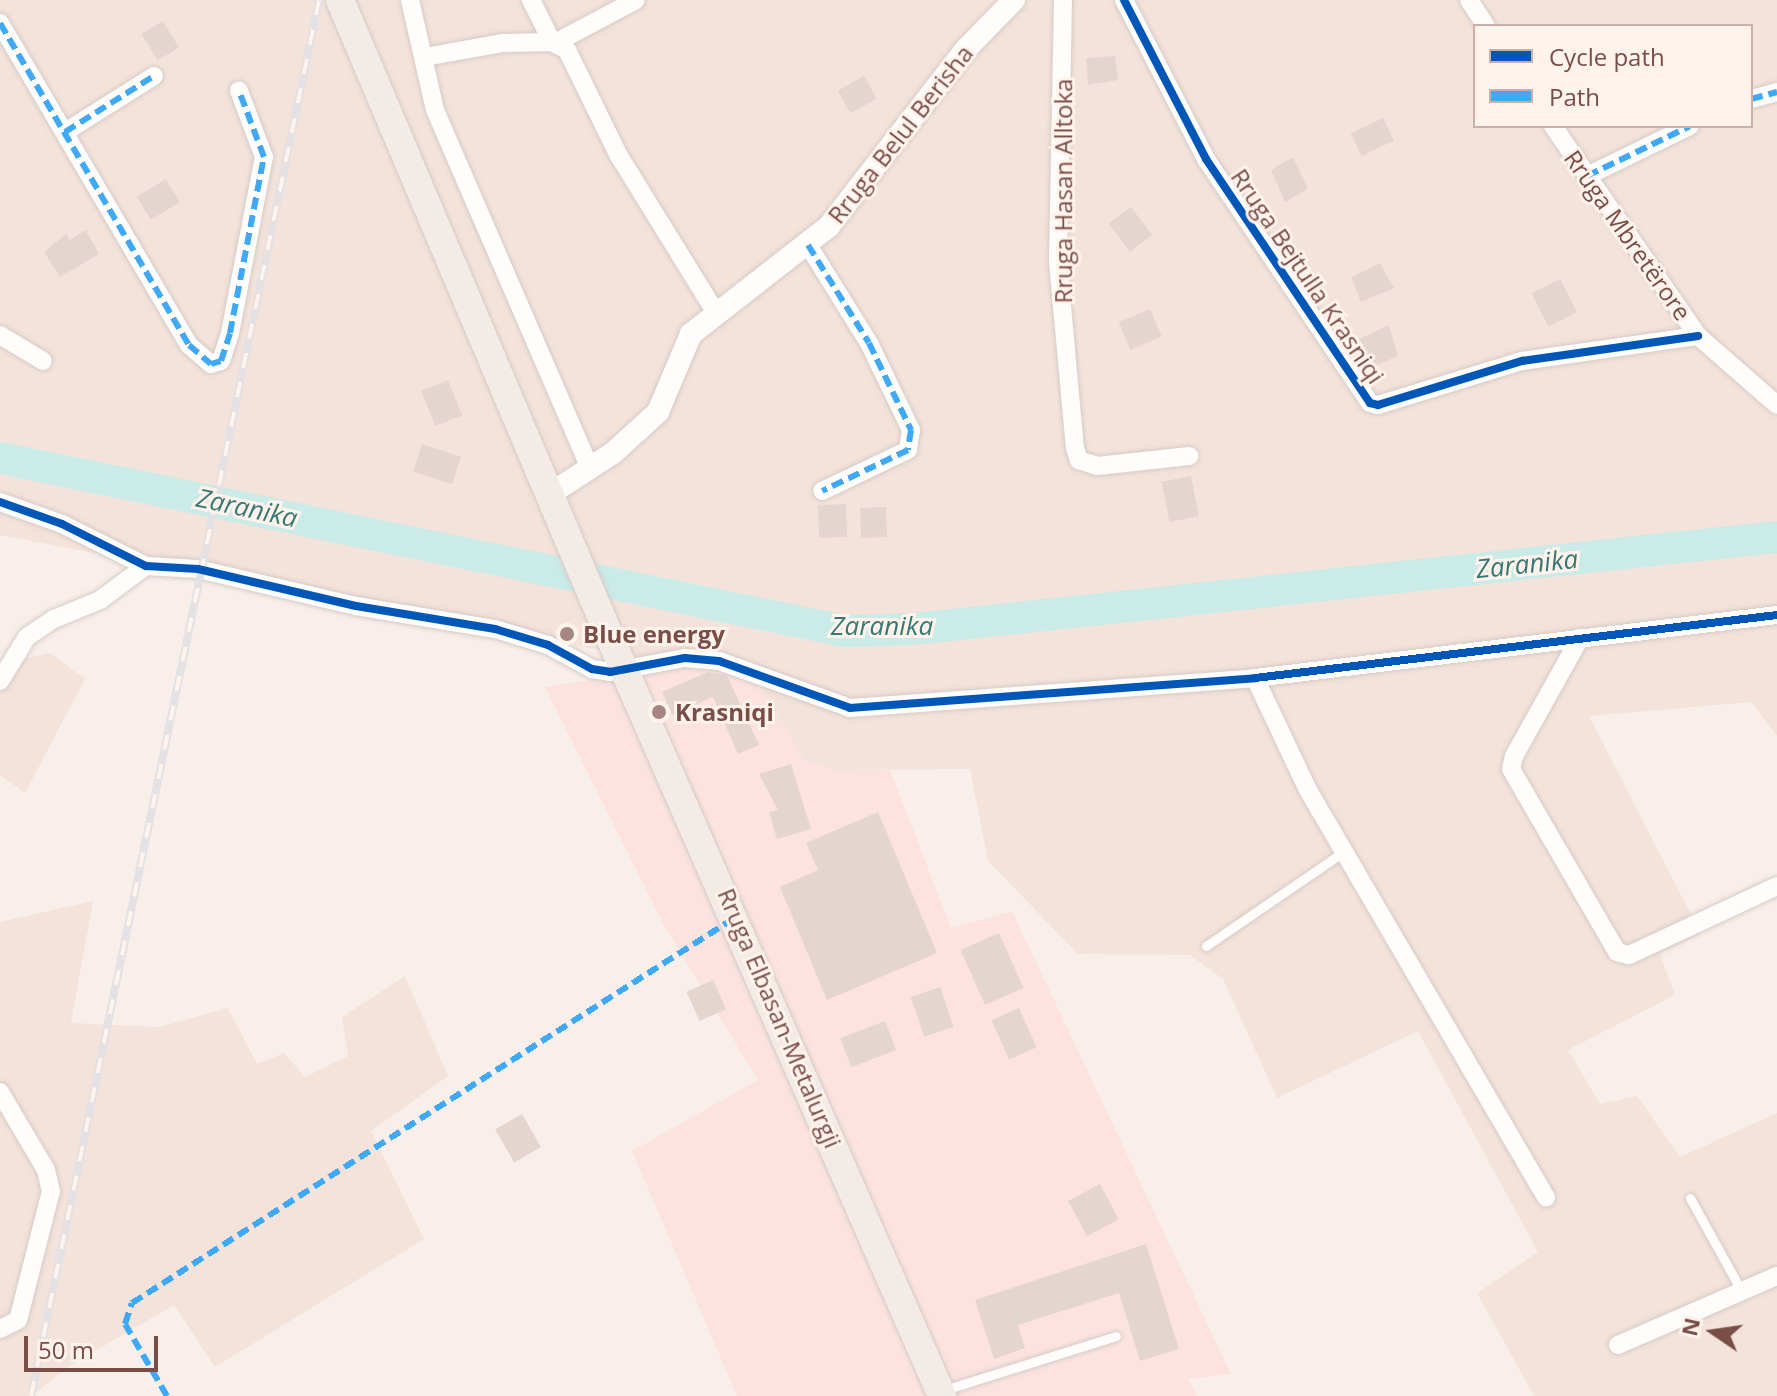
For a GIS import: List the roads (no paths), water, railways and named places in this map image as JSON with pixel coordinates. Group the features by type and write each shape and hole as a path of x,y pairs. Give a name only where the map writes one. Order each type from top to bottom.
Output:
{"main road":[{"path":"343,7 555,505"},
{"name":"Rruga Elbasan-Metalurgji","path":"555,505 941,1393"}],"street":[{"path":"410,0 435,110 590,469"},
{"path":"531,0 552,42 567,50 619,156 716,313"},
{"path":"425,57 502,43 552,42 636,0"},
{"name":"Rruga Belul Berisha","path":"555,505 590,469 658,412 691,334 808,245 872,176 965,50 1014,0"},
{"name":"Rruga Hasan Alltoka","path":"1063,0 1058,262 1075,448 1079,460 1097,466 1189,456"},
{"name":"Rruga Bejtulla Krasniqi","path":"1124,0 1206,159 1370,403 1378,405 1522,361 1698,336"},
{"path":"1469,0 1485,24"},
{"path":"0,23 189,345 211,364 221,361 230,333 264,157 239,91"},
{"path":"65,132 154,76"},
{"path":"1753,98 1777,92"},
{"name":"Rruga Mbretërore","path":"1554,128 1698,336 1777,405"},
{"path":"1587,176 1686,128"},
{"path":"808,245 842,294 911,430 908,450 822,491"},
{"path":"0,335 43,361"},
{"path":"0,502 62,524 146,566 187,567 356,606 495,629 548,645 592,669 624,669 685,658 719,661 850,708 1255,678 1777,615"},
{"path":"0,681 27,637 54,619 100,600 146,566"},
{"path":"1580,638 1514,756 1511,769 1617,952 1629,955 1777,886"},
{"path":"1255,678 1308,790 1546,1198"},
{"path":"0,1092 46,1170 51,1191 18,1320 0,1329"},
{"path":"1618,1345 1777,1276"}],"lane":[{"path":"1206,946 1345,850"},
{"path":"1690,1198 1741,1290"},
{"path":"941,1393 1116,1336"}],"waterway":[{"name":"Zaranika","path":"0,458 844,631 914,629 1777,537"}],"railway":[{"path":"31,1396 319,0"}],"place":[{"name":"Blue energy","path":"567,634"},
{"name":"Krasniqi","path":"659,712"}]}
